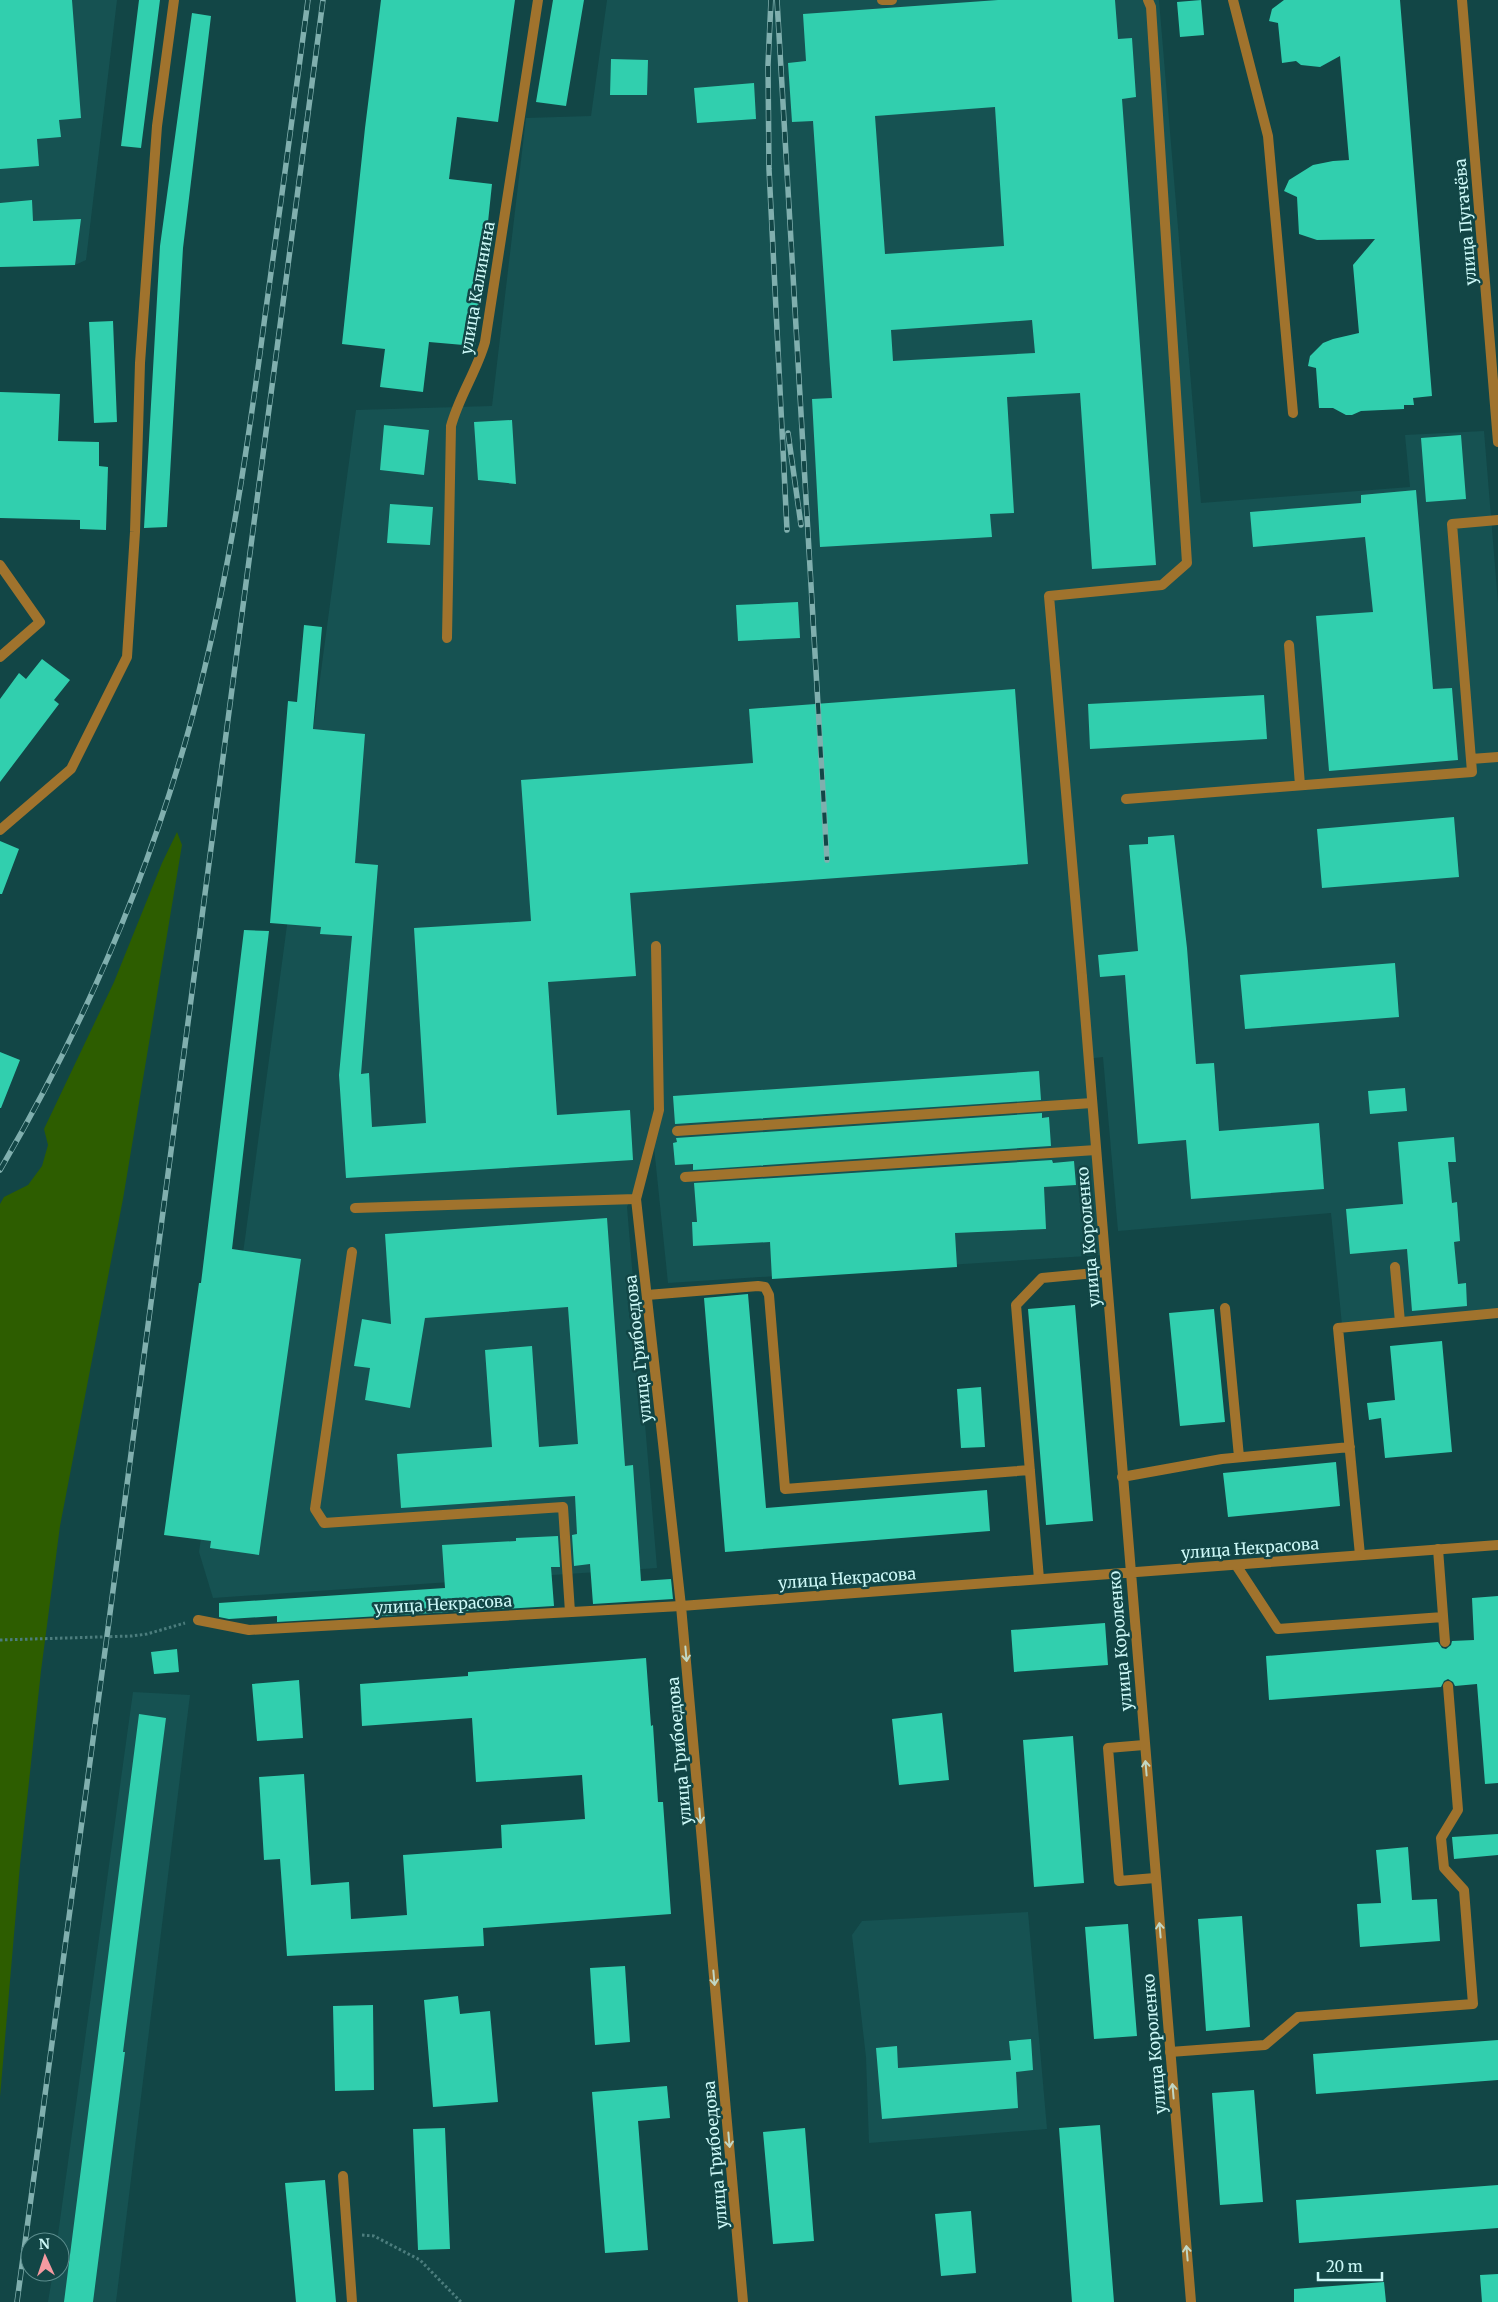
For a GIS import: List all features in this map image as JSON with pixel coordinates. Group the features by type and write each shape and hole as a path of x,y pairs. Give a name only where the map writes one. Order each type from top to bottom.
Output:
{"street":[{"path":"0,830 71,769 127,657 135,532 140,363 157,126 174,0"},
{"name":"улица Калинина","path":"447,638 451,426 455,411 478,365 485,342 538,0"},
{"path":"882,0 892,0"},
{"name":"улица Короленко","path":"1148,0 1152,17 1187,563 1162,585 1049,596 1191,2302"},
{"path":"1233,0 1268,136 1293,412"},
{"name":"улица Пугачёва","path":"1462,0 1496,391 1498,442"},
{"path":"1126,799 1472,772 1452,524 1498,520"},
{"path":"0,565 40,622 0,657"},
{"path":"1289,645 1300,785"},
{"path":"1471,759 1498,757"},
{"path":"355,1208 636,1199 658,1110 656,946"},
{"path":"677,1131 1092,1103"},
{"path":"685,1177 1096,1150"},
{"name":"улица Грибоедова","path":"636,1199 681,1606 743,2302"},
{"path":"352,1252 315,1509 324,1523 563,1507 570,1612"},
{"path":"1395,1267 1400,1322"},
{"path":"1039,1579 1016,1305 1042,1278 1106,1272"},
{"path":"647,1295 758,1286 766,1287 769,1295 785,1489 1030,1470"},
{"path":"1225,1308 1239,1458"},
{"path":"1360,1555 1338,1328 1498,1314"},
{"path":"1122,1476 1239,1458 1350,1447"},
{"name":"улица Некрасова","path":"198,1620 249,1630 681,1606 1498,1545"},
{"path":"1438,1549 1445,1642"},
{"path":"1236,1564 1278,1630 1443,1617"},
{"path":"1170,2052 1265,2045 1298,2017 1473,2004 1464,1890 1444,1868 1441,1838 1458,1810 1448,1686"},
{"path":"1144,1745 1108,1748 1118,1881 1156,1878"},
{"path":"343,2176 352,2302"}],"path":[{"path":"0,1640 147,1634 198,1620"},
{"path":"347,2232 374,2236 420,2260 461,2302"}],"shaded area":[{"path":"0,0 117,0 86,260 75,265 0,267"},
{"path":"607,0 1159,0 1201,503 1410,487 1405,435 1484,431 1498,603 1498,1314 1342,1325 1331,1213 1118,1231 1103,1057 1085,1059 1103,1255 668,1283 654,1147 627,1207 657,1568 213,1598 199,1552 245,1239 356,410 492,406 526,118 591,116"},
{"path":"133,1692 190,1695 116,2302 48,2302 51,2282 70,2282 70,2232 58,2232"},
{"path":"1028,1912 1047,2129 869,2143 866,2057 852,1935 862,1921"}],"green space":[{"path":"177,832 182,845 123,1199 60,1526 41,1671 20,1865 0,2097 0,1204 4,1197 28,1185 42,1166 48,1145 44,1129 114,982 162,863"}],"building":[{"path":"0,0 72,0 81,118 59,120 61,137 37,139 39,166 0,169"},
{"path":"139,0 160,0 141,148 121,146"},
{"path":"381,0 515,0 498,122 457,117 449,179 492,184 475,346 429,342 423,392 380,387 385,349 342,344"},
{"path":"553,0 584,0 566,106 536,102"},
{"path":"998,0 1115,0 1118,39 1132,38 1136,97 1122,99 1156,565 1092,569 1080,393 1007,397 1014,513 990,514 992,537 820,547 812,399 832,398 813,121 792,122 788,63 806,61 803,14","holes":["995,107 1004,246 885,254 875,116","1032,320 1035,353 893,361 891,330"]},
{"path":"1201,0 1204,35 1180,37 1177,2"},
{"path":"1284,0 1400,0 1432,396 1413,398 1414,405 1404,405 1404,409 1361,411 1352,415 1346,415 1333,408 1319,408 1316,368 1308,366 1310,356 1323,343 1359,333 1353,265 1375,239 1317,240 1299,234 1297,197 1284,191 1289,180 1313,165 1349,160 1340,56 1320,67 1301,65 1296,61 1282,63 1278,23 1269,21 1272,9"},
{"path":"192,13 211,16 183,248 167,527 144,528 160,246"},
{"path":"611,59 648,60 647,95 610,95"},
{"path":"754,83 756,119 697,123 694,88"},
{"path":"32,200 33,221 81,219 75,265 0,267 0,203"},
{"path":"113,321 117,422 94,423 89,322"},
{"path":"0,392 60,394 58,441 99,442 99,466 108,467 106,530 80,529 80,520 0,518"},
{"path":"512,420 516,484 478,480 474,422"},
{"path":"384,425 429,430 424,475 380,470"},
{"path":"1461,435 1466,499 1426,502 1421,438"},
{"path":"1416,490 1433,689 1452,688 1458,760 1329,771 1316,616 1373,612 1365,537 1253,547 1250,512 1361,503 1361,495"},
{"path":"390,504 433,507 430,545 387,543"},
{"path":"798,602 800,638 738,641 736,605"},
{"path":"304,625 322,627 313,729 365,734 355,863 378,865 361,1074 369,1073 372,1127 426,1123 414,928 531,921 521,780 753,763 749,709 1015,689 1028,864 630,893 636,976 548,982 557,1115 630,1110 633,1160 346,1178 339,1075 352,936 320,934 321,927 270,923 288,701 297,702"},
{"path":"42,659 70,680 54,700 59,704 0,782 0,699 19,673 26,679"},
{"path":"1264,695 1267,739 1090,749 1088,704"},
{"path":"1454,817 1459,877 1322,888 1317,829"},
{"path":"1174,835 1187,948 1196,1064 1214,1063 1219,1131 1319,1123 1324,1189 1191,1199 1186,1140 1138,1144 1125,975 1100,977 1098,955 1138,951 1129,845 1148,844 1148,837"},
{"path":"0,841 19,849 2,894 0,894"},
{"path":"244,930 269,931 232,1249 301,1259 259,1555 210,1548 211,1541 164,1535 199,1283 201,1283"},
{"path":"1395,963 1399,1017 1245,1029 1240,975"},
{"path":"0,1052 20,1060 1,1108 0,1108"},
{"path":"1039,1071 1041,1100 675,1124 673,1096"},
{"path":"1405,1088 1407,1111 1370,1114 1368,1091"},
{"path":"1042,1113 1042,1118 1049,1117 1051,1146 693,1170 693,1164 675,1165 673,1143 677,1142 676,1138"},
{"path":"1454,1137 1456,1162 1448,1162 1452,1203 1457,1202 1460,1241 1454,1242 1458,1284 1466,1283 1467,1306 1412,1311 1407,1249 1350,1254 1346,1209 1403,1204 1398,1142"},
{"path":"1052,1160 1053,1163 1074,1161 1076,1185 1044,1187 1046,1229 955,1233 957,1267 772,1279 770,1242 693,1246 692,1222 697,1222 694,1183"},
{"path":"607,1218 625,1466 633,1465 641,1581 671,1579 673,1599 593,1604 590,1564 574,1566 572,1535 577,1534 575,1496 401,1508 397,1454 492,1447 485,1350 532,1346 539,1447 578,1444 568,1307 425,1318 410,1408 365,1400 370,1368 354,1366 362,1319 391,1324 385,1234"},
{"path":"748,1294 766,1508 987,1490 990,1531 725,1552 704,1298"},
{"path":"1075,1305 1093,1521 1046,1525 1028,1309"},
{"path":"1214,1309 1225,1422 1180,1426 1169,1313"},
{"path":"1442,1341 1452,1452 1385,1458 1381,1418 1369,1420 1367,1403 1395,1400 1390,1346"},
{"path":"981,1387 985,1447 961,1448 957,1389"},
{"path":"1336,1462 1340,1506 1228,1517 1223,1473"},
{"path":"558,1536 560,1567 551,1567 554,1606 277,1622 277,1616 229,1619 219,1617 219,1603 445,1588 442,1545 516,1541 516,1538"},
{"path":"1498,1596 1498,1783 1485,1784 1477,1684 1455,1686 1448,1679 1444,1681 1441,1687 1269,1700 1266,1656 1438,1642 1442,1648 1446,1649 1451,1645 1452,1641 1474,1640 1472,1598"},
{"path":"1105,1623 1108,1665 1014,1672 1011,1630"},
{"path":"177,1649 179,1672 154,1674 151,1652"},
{"path":"646,1658 658,1802 663,1802 671,1914 483,1928 484,1946 287,1956 280,1859 264,1860 259,1777 304,1774 311,1885 349,1882 351,1919 407,1915 403,1855 502,1848 501,1825 585,1819 582,1775 476,1782 472,1718 362,1726 360,1684 468,1676 468,1672"},
{"path":"299,1680 303,1738 257,1741 252,1684"},
{"path":"942,1713 949,1780 899,1785 892,1719"},
{"path":"139,1714 166,1718 93,2302 64,2302 67,2282 70,2282 70,2255"},
{"path":"1073,1736 1084,1883 1034,1887 1023,1740"},
{"path":"1498,1834 1498,1855 1454,1859 1452,1837"},
{"path":"1408,1847 1412,1900 1437,1899 1440,1941 1360,1947 1357,1904 1381,1903 1376,1850"},
{"path":"1242,1916 1250,2027 1206,2031 1198,1919"},
{"path":"1128,1924 1137,2036 1094,2039 1085,1927"},
{"path":"625,1966 630,2042 595,2045 590,1968"},
{"path":"458,1996 460,2014 490,2011 498,2102 433,2107 424,2000"},
{"path":"373,2005 374,2090 335,2091 333,2006"},
{"path":"1031,2039 1033,2070 1016,2072 1018,2108 882,2119 876,2048 897,2046 898,2068 1011,2060 1009,2041"},
{"path":"1498,2040 1498,2080 1316,2094 1313,2054"},
{"path":"667,2086 670,2118 638,2121 648,2250 605,2253 592,2092"},
{"path":"1254,2090 1263,2202 1220,2205 1212,2093"},
{"path":"1100,2125 1114,2302 1072,2302 1059,2128"},
{"path":"445,2128 450,2249 418,2250 413,2129"},
{"path":"805,2128 814,2241 773,2244 763,2132"},
{"path":"325,2180 336,2302 296,2302 285,2183"},
{"path":"1498,2185 1498,2228 1299,2243 1296,2200"},
{"path":"971,2211 976,2273 941,2276 935,2214"},
{"path":"1498,2274 1498,2302 1482,2302 1480,2275"},
{"path":"1384,2282 1386,2302 1294,2302 1294,2289"}],"railway":[{"path":"0,1170 56,1068 106,962 149,854 168,799 199,691 223,585 242,478 308,0"},
{"path":"17,2302 323,0"},
{"path":"771,0 768,65 769,169 787,530"},
{"path":"777,0 827,860"},
{"path":"788,433 801,525"}]}
